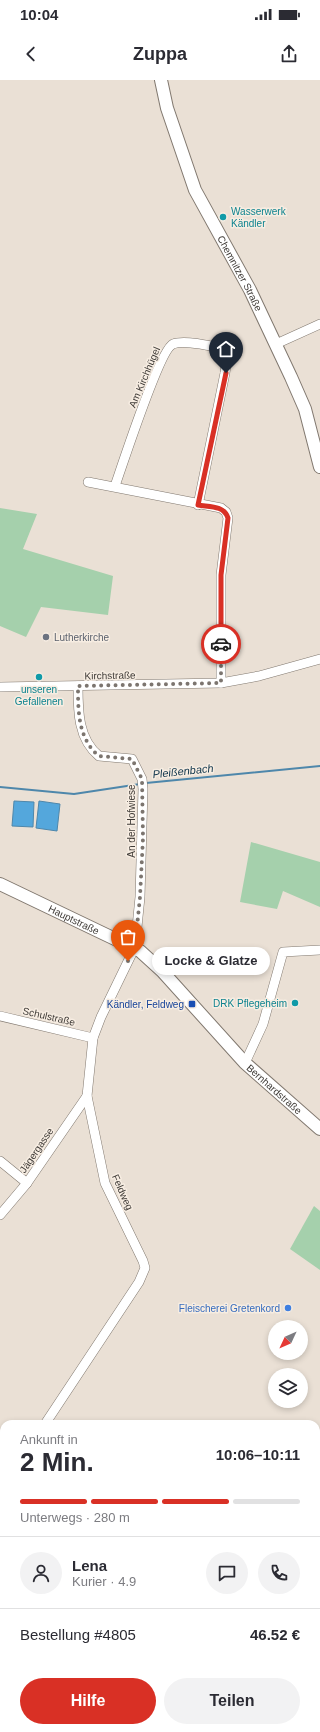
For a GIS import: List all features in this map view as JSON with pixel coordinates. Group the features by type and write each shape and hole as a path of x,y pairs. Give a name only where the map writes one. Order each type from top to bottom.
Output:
{"main road":[{"name":"Chemnitzer Straße","path":"161,80 167,108 195,190 236,264 276,344 305,410 320,467"},
{"name":"Hauptstraße","path":"0,884 135,947 162,971 245,1063"},
{"name":"Bernhardstraße","path":"245,1063 320,1128"}],"street":[{"path":"276,344 320,324"},
{"name":"Am Kirchhügel","path":"115,486 165,351 172,344 181,342 228,350 226,373 198,505"},
{"path":"88,482 115,486 198,505 221,508 226,512 228,518 221,581 221,683"},
{"name":"Kirchstraße","path":"0,687 221,683 259,676 320,659"},
{"name":"An der Hofwiese","path":"78,686 80,728 88,745 99,756 132,759 142,779 140,897 135,947"},
{"name":"Feldweg","path":"48,1420 139,1282 145,1268 139,1251 105,1183 87,1096 94,1038 101,1017 135,947"},
{"name":"Bernhardstraße","path":"245,1063 263,1024 283,952 320,950"},
{"name":"Schulstraße","path":"0,1016 94,1038"},
{"name":"Jägergasse","path":"0,1215 27,1182 87,1096"},
{"path":"0,1161 27,1182"}],"green space":[{"path":"0,508 37,514 23,549 113,576 108,615 41,607 26,637 0,626"},
{"path":"251,842 320,862 320,907 283,891 277,909 240,902"},
{"path":"314,1206 320,1211 320,1270 290,1249"}],"water":[{"path":"14,801 34,802 33,827 12,826"},
{"path":"39,801 60,804 57,831 36,828"}],"waterway":[{"name":"Pleißenbach","path":"146,783 320,766"},
{"name":"Pleißenbach","path":"0,787 74,794 140,784"}],"way so far":[{"path":"128,961 135,947 140,897 143,838 142,779 132,759 99,756 92,751 80,728 78,686 221,683 221,644"}],"place":[{"name":"Wasserwerk Kändler","path":"223,217"},
{"name":"Lutherkirche","path":"46,637"},
{"name":"unseren Gefallenen","path":"39,677"},
{"name":"Locke & Glatze","path":"128,961"},
{"name":"DRK Pflegeheim","path":"295,1003"},
{"name":"Kändler, Feldweg","path":"192,1004"},
{"name":"Fleischerei Gretenkord","path":"288,1308"}],"route":[{"path":"221,644 221,575 228,518 226,512 221,508 198,505 226,373"}]}
